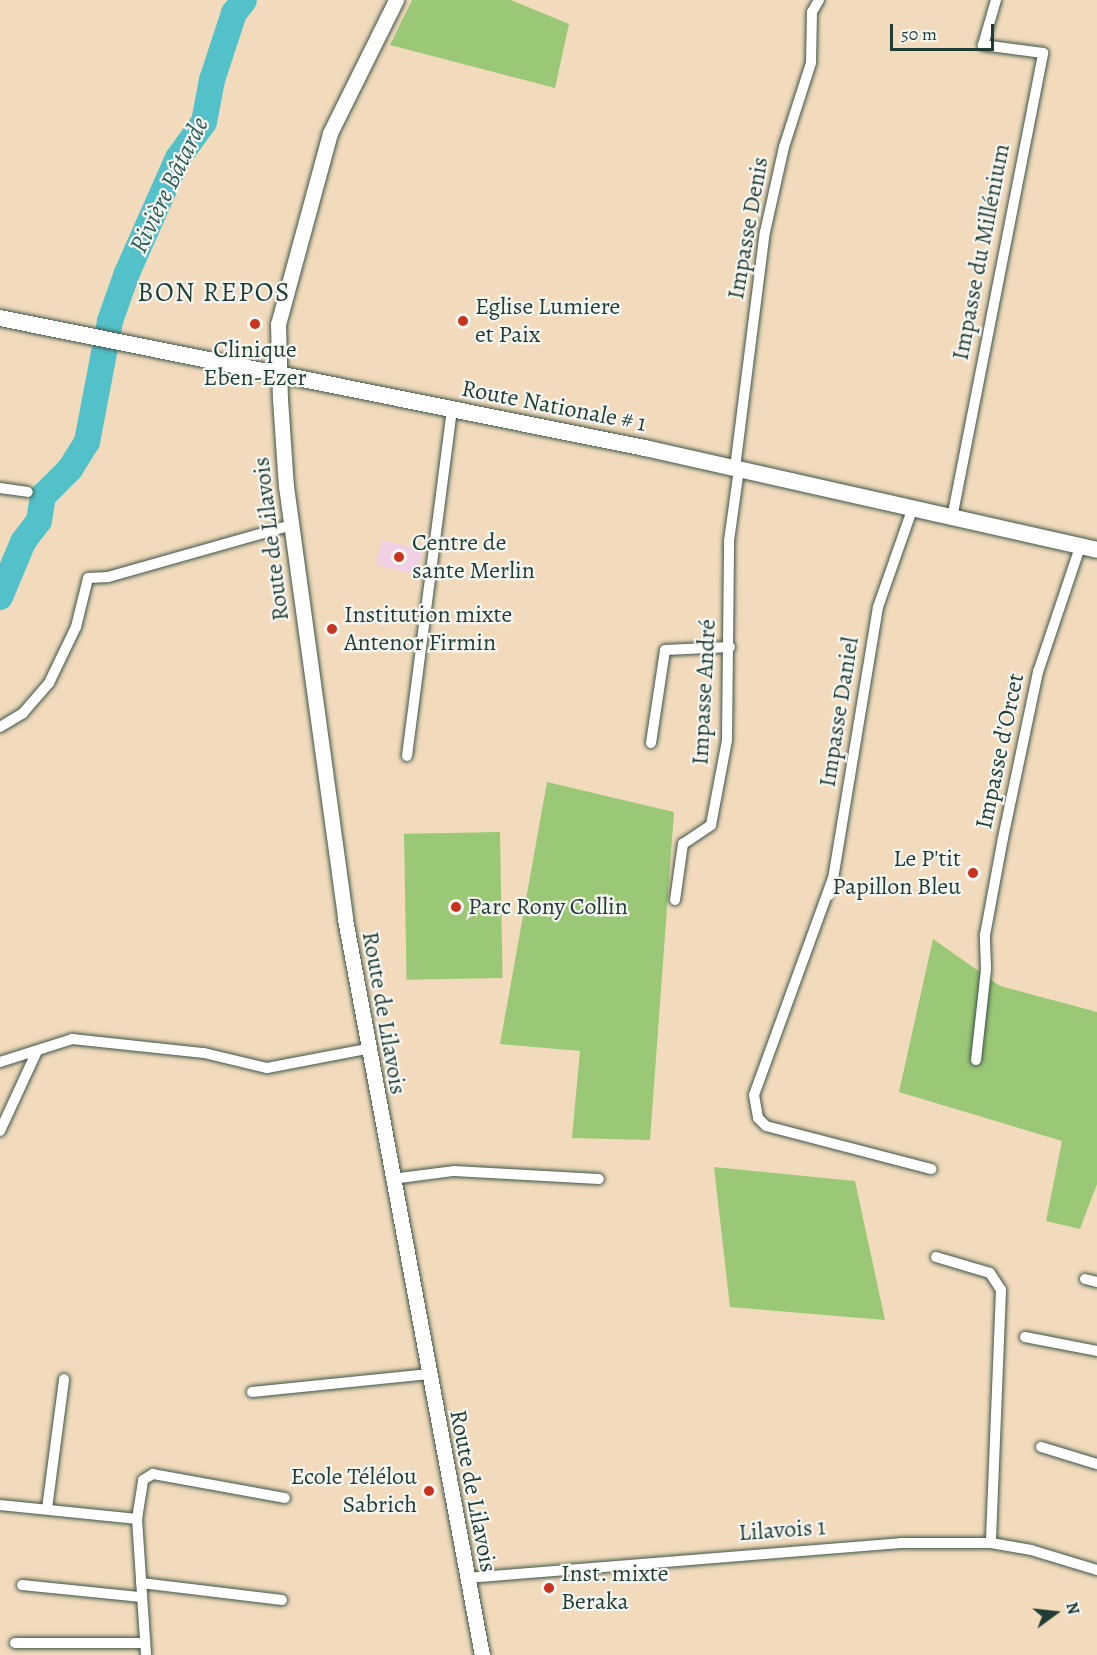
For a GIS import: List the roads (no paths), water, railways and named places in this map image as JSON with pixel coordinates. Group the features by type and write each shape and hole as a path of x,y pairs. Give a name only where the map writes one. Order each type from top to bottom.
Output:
{"main road":[{"name":"Route de Lilavois","path":"396,0 330,133 278,324 279,374 292,525 324,784 367,1048 482,1655"},
{"name":"Route Nationale # 1","path":"0,318 737,469 1097,550"}],"street":[{"name":"Impasse Denis","path":"737,469 765,232 784,147 811,63 812,12 819,0"},
{"name":"Impasse du Millénium","path":"952,518 1043,54 983,45 996,0"},
{"path":"407,756 452,411"},
{"name":"Impasse André","path":"675,900 683,844 711,825 727,740 730,647 729,541 737,469"},
{"path":"0,488 28,492"},
{"name":"Impasse Daniel","path":"912,510 878,607 832,878 754,1095 758,1118 766,1126 931,1169"},
{"path":"0,727 24,713 49,683 76,627 88,578 108,577 173,555 292,525"},
{"name":"Impasse d'Orcet","path":"976,1060 986,969 985,935 1038,672 1080,547"},
{"path":"651,743 663,653 730,647"},
{"path":"0,1062 72,1039 204,1053 267,1068 367,1048"},
{"path":"0,1131 37,1051"},
{"path":"392,1179 464,1171 599,1179"},
{"path":"936,1257 990,1273 1001,1290 991,1543"},
{"path":"1085,1279 1097,1282"},
{"path":"1025,1337 1097,1351"},
{"path":"252,1392 429,1374"},
{"path":"47,1509 64,1379"},
{"path":"1041,1447 1097,1464"},
{"path":"15,1643 145,1649 137,1519 143,1480 153,1473 285,1497"},
{"path":"0,1504 137,1519"},
{"name":"Lilavois 1","path":"467,1578 713,1556 901,1544 991,1543 1031,1550 1097,1570"},
{"path":"141,1583 282,1600"},
{"path":"22,1585 141,1597"}],"waterway":[{"name":"Rivière Bâtarde","path":"0,597 23,542 39,521 43,496 70,469 87,442 110,321 127,273 178,158 204,122 212,80 234,13 244,0"}],"place":[{"name":"Eglise Lumiere et Paix","path":"463,321"},
{"name":"Clinique Eben-Ezer","path":"255,324"},
{"name":"Centre de sante Merlin","path":"399,557"},
{"name":"Institution mixte Antenor Firmin","path":"332,629"},
{"name":"Le P'tit Papillon Bleu","path":"973,873"},
{"name":"Parc Rony Collin","path":"456,907"},
{"name":"Ecole Télélou Sabrich","path":"429,1491"},
{"name":"Inst. mixte Beraka","path":"549,1588"}],"district":[{"name":"BON REPOS","path":"214,293"}]}
